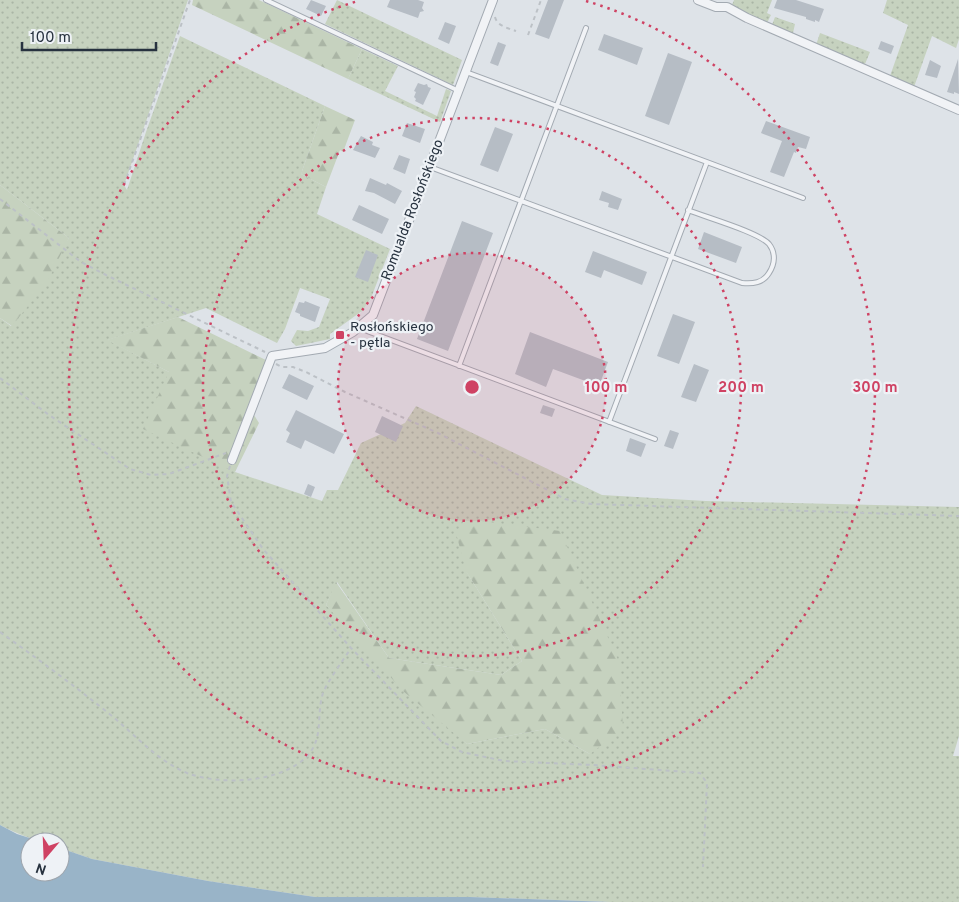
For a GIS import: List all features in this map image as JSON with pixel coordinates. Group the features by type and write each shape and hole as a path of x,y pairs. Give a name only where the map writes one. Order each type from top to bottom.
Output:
{"street":[{"name":"Romualda Rosłońskiego","path":"271,359 325,348 353,332 373,315 492,0"},
{"path":"698,0 716,7 728,3 747,18 959,110"},
{"path":"231,456 271,359"}],"lane":[{"path":"266,0 459,91"},
{"path":"460,366 586,28"},
{"path":"466,72 803,198"},
{"path":"609,422 707,162"},
{"path":"430,167 742,283 751,284 767,276 774,264 772,250 763,239 688,210"},
{"path":"367,332 655,439"}],"path":[{"path":"124,185 190,0"},
{"path":"528,35 541,0"},
{"path":"496,12 495,19 497,23 516,31"},
{"path":"0,199 81,262 271,359 282,367 293,367 306,372 345,392 438,433 534,484 574,502 959,516"},
{"path":"0,378 48,415 119,463 141,473 151,475 169,474 231,456 227,476 231,502 263,549 351,648 441,741 462,752 504,761 700,773 707,783 703,867"},
{"path":"0,632 100,706 132,732 154,754 187,773 208,779 225,781 246,781 266,776 292,767 308,754 318,740 323,693 351,648"}],"green space":[{"path":"0,0 188,0 124,185 127,190 180,36 325,106 301,174 326,187 317,214 390,249 371,298 362,311 330,334 330,339 296,346 291,341 297,330 308,331 319,327 330,299 300,288 285,329 277,343 206,308 108,340 169,372 235,472 322,501 327,490 338,490 361,443 405,423 416,406 602,495 706,501 959,507 959,736 953,756 959,756 959,902 610,902 470,897 315,897 208,881 92,859 70,851 70,832 20,832 20,834 0,825 0,318 11,326 69,238 0,185","holes":["466,571 590,754 545,729 467,744 326,605 337,582 389,658 501,675 522,661"]},
{"path":"193,0 259,0 362,49 348,79 192,5"},
{"path":"337,0 462,60 453,85 325,24"},
{"path":"734,0 772,0 767,13 771,15 767,23 737,10 732,5"},
{"path":"887,0 959,0 959,39 956,48 932,36 914,87 890,76 908,25 883,13"},
{"path":"775,17 795,24 793,33 790,35 772,25"},
{"path":"820,33 870,52 865,64 816,45"},
{"path":"362,49 398,66 385,91 437,116 446,89 451,91 440,122 348,79"},
{"path":"325,106 355,120 343,152 340,150 326,187 301,174"},
{"path":"0,185 69,238 47,282 12,326 0,318"},
{"path":"178,317 270,362 254,415 259,423 235,472 143,429 169,372 107,340"},
{"path":"465,519 560,531 619,662 623,729 590,754 545,729 467,744 403,691 326,605 336,582 389,658 501,675 522,661 466,571 456,533"}],"water":[{"path":"0,825 20,835 20,882 70,882 70,851 92,859 208,881 315,897 470,897 610,902 0,902"}],"building":[{"path":"311,0 326,6 321,16 306,9"},
{"path":"390,0 418,0 424,2 422,8 424,11 420,12 418,18 387,7"},
{"path":"548,0 564,0 549,39 535,34"},
{"path":"777,0 796,0 824,9 819,22 815,20 815,22 806,19 806,17 774,8"},
{"path":"445,22 456,26 449,44 438,39"},
{"path":"604,34 643,48 637,65 598,50"},
{"path":"881,41 894,46 891,54 878,49"},
{"path":"498,42 506,45 498,66 490,63"},
{"path":"668,53 692,62 669,125 645,116"},
{"path":"958,59 959,94 954,92 954,94 947,92"},
{"path":"930,60 941,66 937,78 925,75"},
{"path":"418,83 427,84 431,88 423,105 415,101 414,97 416,92 414,91"},
{"path":"766,121 810,137 806,149 798,147 796,153 794,152 784,177 770,172 782,141 761,133"},
{"path":"407,123 425,129 420,143 402,136"},
{"path":"495,127 513,134 498,172 480,165"},
{"path":"361,136 373,142 372,145 380,148 375,158 353,150"},
{"path":"399,155 410,159 405,174 393,169"},
{"path":"370,178 386,185 387,183 402,191 395,204 374,193 365,191"},
{"path":"602,191 622,199 618,210 608,207 609,203 599,200"},
{"path":"359,205 389,219 382,234 352,220"},
{"path":"462,221 493,233 448,351 417,339"},
{"path":"704,232 742,247 736,263 698,249"},
{"path":"366,250 378,255 368,282 355,277"},
{"path":"593,251 647,272 642,285 604,270 601,278 585,272"},
{"path":"305,301 320,307 315,322 295,312 299,302 304,303"},
{"path":"673,314 695,322 679,364 657,356"},
{"path":"530,332 608,362 599,386 553,369 546,387 515,374"},
{"path":"694,364 709,370 696,402 681,397"},
{"path":"289,374 314,386 307,400 282,388"},
{"path":"543,405 555,409 552,417 540,413"},
{"path":"296,410 344,434 334,454 305,440 301,449 286,442 290,433 286,430"},
{"path":"382,416 403,426 396,442 375,432"},
{"path":"670,430 679,433 673,449 664,446"},
{"path":"630,438 646,444 641,457 626,451"},
{"path":"308,484 315,487 311,497 304,494"}],"place":[{"name":"Rosłońskiego - pętla","path":"340,335"}]}
